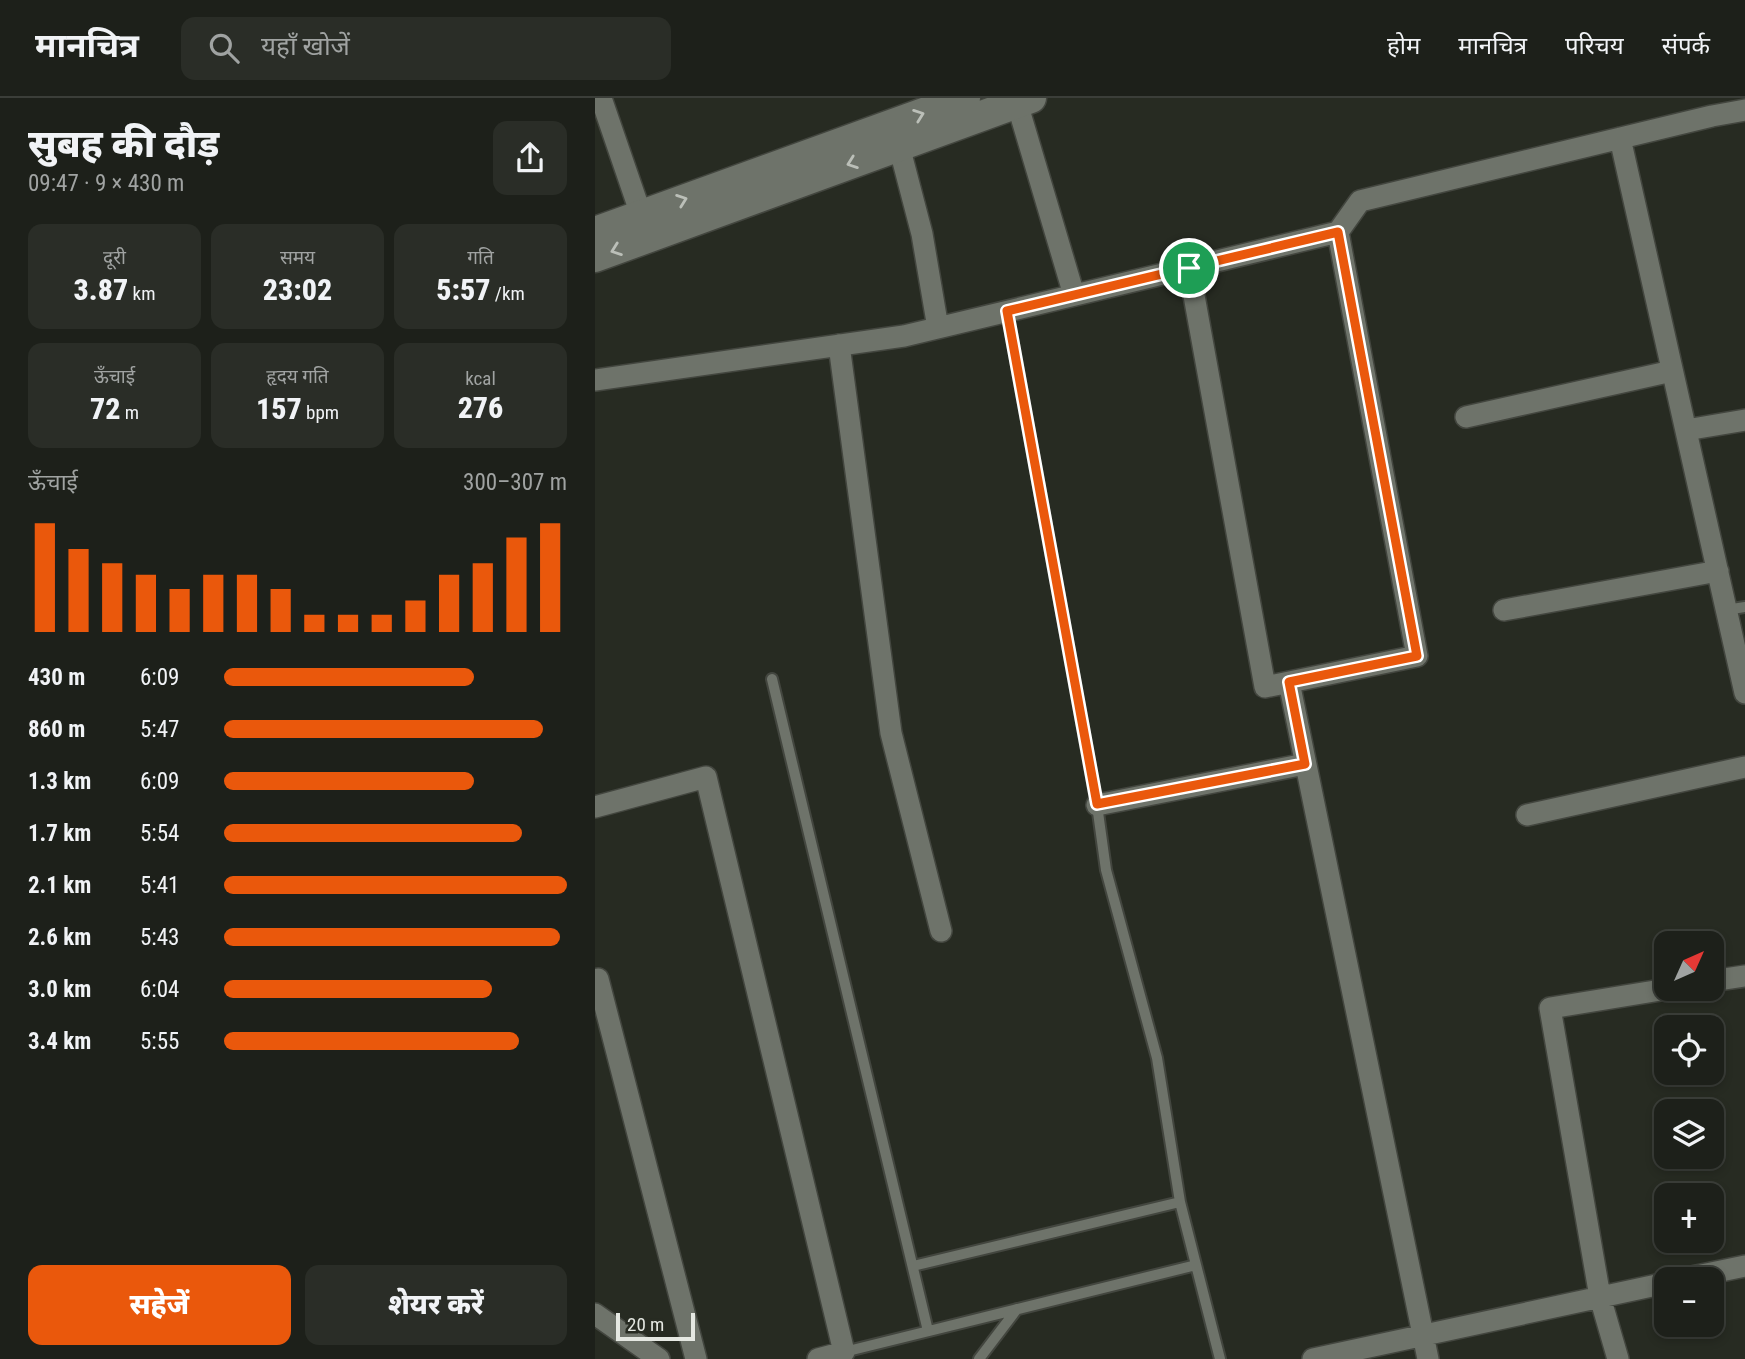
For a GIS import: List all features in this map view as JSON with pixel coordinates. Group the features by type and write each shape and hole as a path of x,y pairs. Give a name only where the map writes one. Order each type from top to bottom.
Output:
{"street":[{"path":"595,257 645,226 964,104 1024,101 1074,295"},
{"path":"595,232 645,226 899,146 964,104"},
{"path":"600,110 645,226"},
{"path":"595,380 905,336 1338,232 1360,201 1745,110"},
{"path":"1620,138 1718,571 1736,609 1745,693"},
{"path":"899,146 922,234 937,328"},
{"path":"1189,268 1265,687 1417,656 1338,232"},
{"path":"839,345 891,733 941,931"},
{"path":"1466,417 1672,371"},
{"path":"1686,430 1745,420"},
{"path":"1504,610 1718,571"},
{"path":"1289,682 1429,1359"},
{"path":"1097,804 1305,764"},
{"path":"1527,815 1745,767"},
{"path":"595,807 706,777 844,1352 818,1359"},
{"path":"1724,979 1745,976"},
{"path":"595,980 598,979 695,1359"},
{"path":"1618,1359 1600,1297 1550,1008 1654,991"},
{"path":"1724,1270 1745,1266"},
{"path":"1313,1359 1654,1286"},
{"path":"595,1314 659,1359"}],"lane":[{"path":"1007,311 1097,804 1106,870 1157,1058 1180,1202 1220,1359"},
{"path":"772,679 929,1331"},
{"path":"913,1266 1180,1202"},
{"path":"844,1352 1196,1265"},
{"path":"979,1359 1017,1309"}],"route":[{"path":"1338,232 1417,656 1289,682 1305,764 1097,804 1007,311 1189,268 1338,232"}]}
